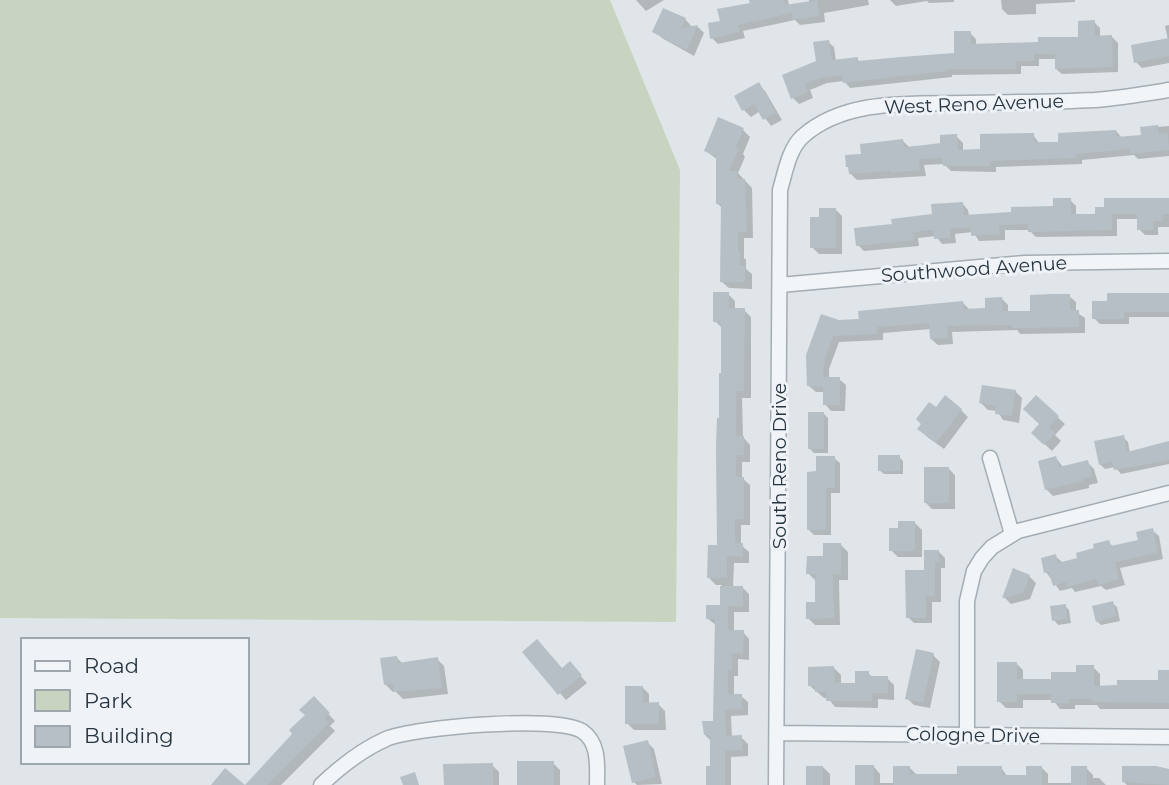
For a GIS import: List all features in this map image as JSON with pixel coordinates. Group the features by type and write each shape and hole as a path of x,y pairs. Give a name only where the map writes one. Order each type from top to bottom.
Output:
{"street":[{"name":"West Reno Avenue","path":"794,150 800,139 816,126 859,109 901,104 1096,100 1169,89"},
{"name":"South Reno Drive","path":"776,785 780,190 794,150"},
{"name":"Southwood Avenue","path":"780,285 1025,263 1169,261"},
{"path":"990,457 1012,534"},
{"path":"967,735 967,601 969,586 982,558 992,547 1012,534 1169,493"},
{"path":"321,785 350,759 387,739 419,730 504,724 553,724 583,732 596,750 597,785"},
{"name":"Cologne Drive","path":"777,733 1169,737"}],"green space":[{"path":"0,0 610,0 680,170 676,622 0,618"}],"building":[{"path":"749,0 784,0 785,5 817,0 820,16 792,20 792,13 738,25 739,32 710,39 708,23 720,21 717,9 750,3"},
{"path":"663,8 686,18 681,28 698,25 687,50 652,32"},
{"path":"1095,20 1095,36 1112,35 1113,67 1055,69 1055,54 1034,54 1034,61 1016,61 1016,69 947,69 843,83 842,75 821,78 805,84 808,92 791,99 782,75 816,61 813,42 829,40 832,60 858,57 858,61 954,53 954,31 971,31 971,44 1038,42 1038,37 1078,37 1078,21"},
{"path":"1169,38 1169,56 1134,63 1131,45"},
{"path":"759,82 776,113 763,120 754,104 742,111 734,96"},
{"path":"718,117 744,128 729,171 737,171 737,179 745,179 747,232 738,232 738,251 740,265 745,265 745,282 720,282 721,204 716,204 716,156 704,151"},
{"path":"1158,125 1159,134 1168,133 1169,150 1130,154 1130,149 1076,154 1076,158 990,161 990,166 943,166 942,158 919,159 920,170 891,173 849,174 846,167 845,155 861,154 860,144 903,139 904,147 925,145 940,143 940,135 957,134 958,150 980,149 980,134 1034,133 1034,142 1058,142 1058,133 1116,130 1117,137 1141,135 1140,127"},
{"path":"1053,198 1071,198 1071,214 1095,214 1095,207 1104,207 1104,198 1169,198 1169,214 1163,214 1163,221 1153,221 1153,230 1137,230 1137,214 1112,214 1112,230 1028,232 1028,224 999,225 1000,234 971,236 971,227 950,229 950,238 934,239 933,230 913,232 914,240 856,246 854,228 892,224 891,219 932,214 931,204 963,202 964,215 1011,212 1011,207 1053,206"},
{"path":"819,208 836,208 836,248 810,248 810,217 819,217"},
{"path":"713,292 729,292 729,308 745,308 744,391 736,391 736,436 744,436 744,455 736,455 736,477 744,477 744,519 735,519 735,543 743,543 743,557 727,556 727,578 707,578 708,545 717,545 716,447 721,373 721,325 720,322 713,322"},
{"path":"1107,293 1169,293 1169,312 1124,312 1124,319 1092,319 1092,301 1107,301"},
{"path":"1070,294 1070,310 1079,310 1079,327 947,326 948,338 930,339 929,323 877,327 878,334 833,336 824,361 823,377 840,377 840,405 823,405 823,387 807,386 806,355 821,314 839,320 859,319 858,311 963,301 964,309 985,308 985,298 1002,297 1003,311 1030,311 1030,295"},
{"path":"982,385 1016,390 1012,416 995,414 996,406 979,403"},
{"path":"945,395 962,409 936,443 917,429 921,424 916,419 929,402 936,407"},
{"path":"1036,395 1059,416 1049,427 1055,433 1044,445 1031,433 1039,424 1023,409"},
{"path":"808,412 824,412 824,449 808,449"},
{"path":"1124,435 1127,452 1169,441 1169,460 1114,470 1112,462 1099,465 1094,441"},
{"path":"878,455 900,455 900,471 878,471"},
{"path":"816,456 835,456 835,488 826,488 826,530 807,530 807,472 816,471"},
{"path":"1056,456 1059,467 1088,460 1092,476 1083,481 1045,490 1038,461"},
{"path":"924,467 949,467 949,503 924,503"},
{"path":"898,521 915,521 915,551 889,551 889,528 898,528"},
{"path":"1153,528 1158,553 1115,562 1119,579 1098,585 1096,579 1067,587 1066,582 1053,586 1049,572 1044,573 1041,558 1056,554 1058,563 1077,558 1076,553 1094,548 1093,544 1109,540 1111,546 1138,540 1136,532"},
{"path":"823,543 841,543 841,574 833,574 834,618 806,619 806,602 815,602 815,574 806,574 807,556 823,556"},
{"path":"924,550 939,550 939,562 935,562 935,596 926,596 926,618 906,618 905,570 924,570"},
{"path":"1013,568 1030,575 1023,593 1002,598"},
{"path":"720,586 743,586 743,606 728,606 728,630 744,630 743,654 732,653 732,670 728,670 728,694 742,694 742,709 725,710 726,736 742,735 742,750 725,751 725,785 706,785 706,766 710,766 710,735 704,735 702,721 713,721 715,619 706,619 706,605 720,605"},
{"path":"1113,601 1117,616 1096,622 1092,606"},
{"path":"1066,604 1067,619 1052,621 1050,606"},
{"path":"537,639 562,668 570,661 582,675 558,695 522,652"},
{"path":"916,649 934,653 923,703 905,699"},
{"path":"397,656 398,663 438,657 442,688 394,692 393,684 384,685 380,658"},
{"path":"997,662 1017,662 1017,679 1051,679 1051,672 1076,672 1076,665 1094,665 1094,686 1117,685 1117,680 1158,680 1158,670 1169,670 1169,703 1069,699 1069,703 1051,703 1051,694 1017,694 1017,702 997,702"},
{"path":"834,666 835,683 855,683 855,671 869,671 869,676 888,676 888,693 872,693 872,701 826,701 826,692 815,692 815,686 808,686 808,667"},
{"path":"625,686 643,686 643,703 659,702 659,724 625,724"},
{"path":"314,696 330,713 325,718 329,723 267,785 245,785 292,734 289,730 305,715 299,710"},
{"path":"648,740 656,777 632,783 623,746"},
{"path":"517,761 554,761 554,785 517,785"},
{"path":"493,763 493,785 444,785 443,764"},
{"path":"855,765 874,765 874,785 855,785"},
{"path":"806,766 823,766 823,785 806,785"},
{"path":"893,766 910,766 910,774 957,774 957,766 1002,766 1002,775 1026,775 1026,766 1042,766 1042,785 893,785"},
{"path":"1071,766 1087,766 1087,785 1071,785"},
{"path":"1122,766 1156,766 1169,769 1169,785 1122,782"},
{"path":"225,768 245,785 211,785"},
{"path":"415,772 419,785 403,785 400,777"}]}
